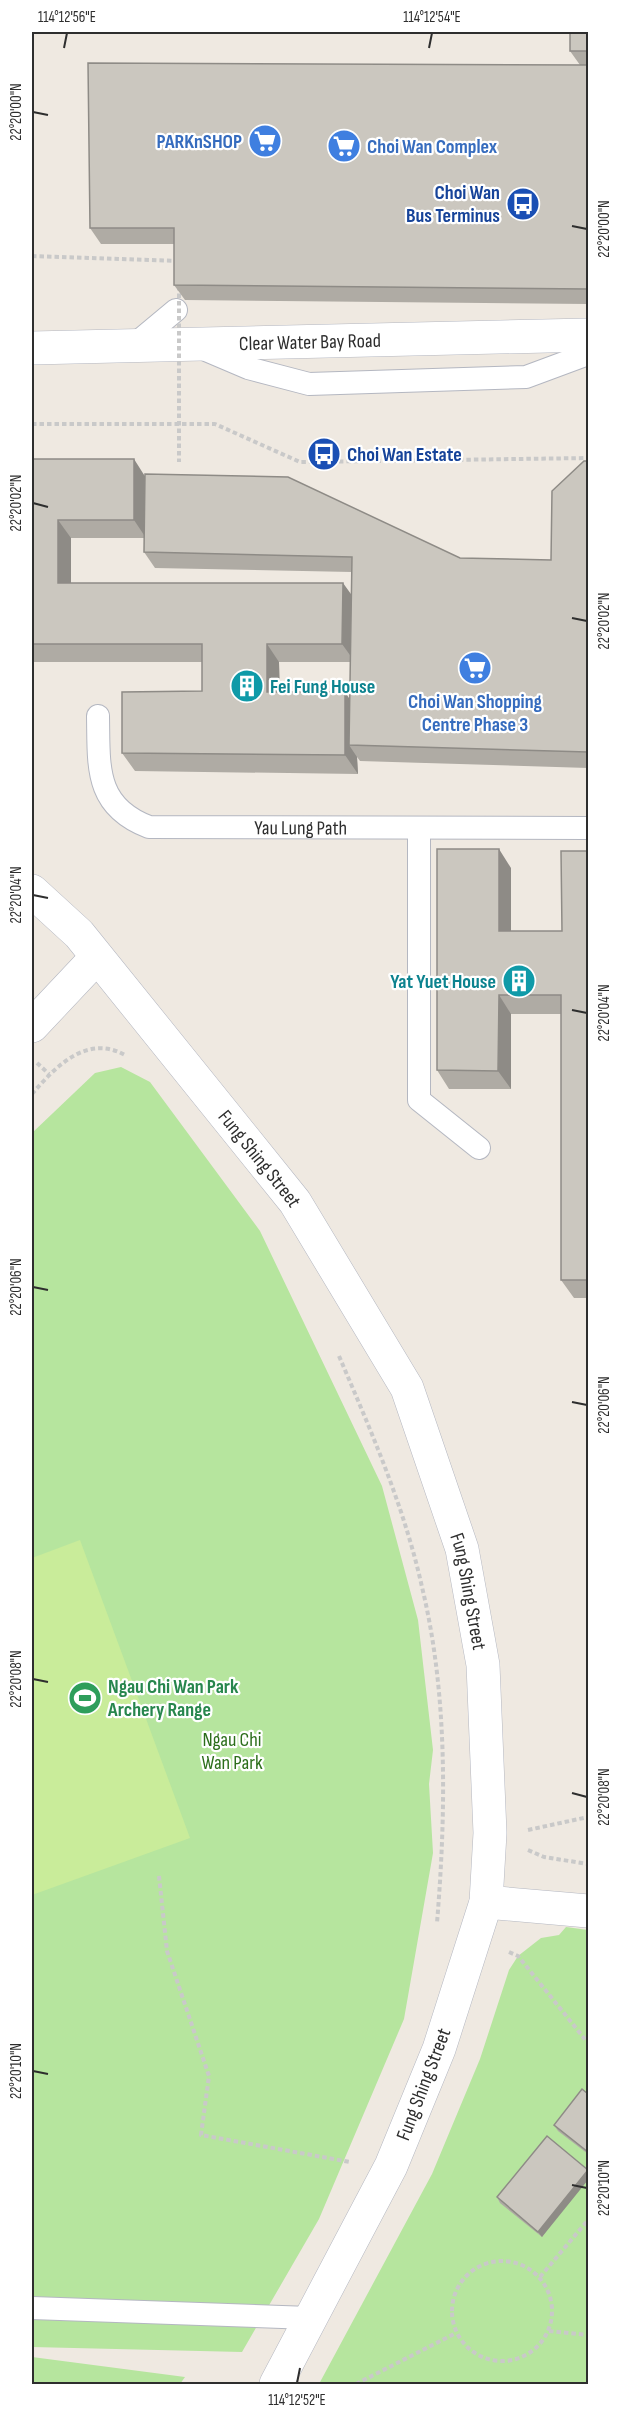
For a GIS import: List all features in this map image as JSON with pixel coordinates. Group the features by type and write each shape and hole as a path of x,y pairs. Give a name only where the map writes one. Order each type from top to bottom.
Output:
{"street":[{"name":"Clear Water Bay Road","path":"32,348 588,335"},
{"name":"Fung Shing Street","path":"32,891 79,934 96,958 295,1202 407,1388 462,1550 483,1665 490,1833 486,1902 439,2049 391,2166 276,2385"},
{"path":"32,1026 96,958"},
{"path":"486,1902 588,1911"}],"lane":[{"path":"134,345 176,310"},
{"path":"194,345 248,368 309,384 526,377 588,354"},
{"name":"Yau Lung Path","path":"98,716 99,766 105,791 123,813 149,827 588,828"},
{"path":"419,828 419,1100 479,1148"},
{"path":"32,2308 310,2318"}],"path":[{"path":"32,256 178,261 178,273"},
{"path":"178,285 179,462"},
{"path":"32,424 215,424 300,462 588,458"},
{"path":"32,1094 49,1074 79,1051 111,1047 131,1058"},
{"path":"32,1058 49,1074"},
{"path":"336,1347 390,1477 423,1588 438,1690 444,1838 437,1925"},
{"path":"524,1830 588,1817"},
{"path":"544,1857 588,1864"},
{"path":"159,1876 167,1951 209,2076 201,2135 354,2163 349,2173"},
{"path":"509,1952 518,1956 588,2043"},
{"path":"540,2277 588,2220"},
{"path":"513,2261 540,2277 553,2303 549,2331 540,2345 527,2355 512,2361 495,2361 480,2356 466,2347 456,2333 452,2318 452,2301 458,2286 468,2274 489,2263 513,2261"},
{"path":"549,2331 588,2335"},
{"path":"356,2385 456,2333"}],"green space":[{"name":"Ngau Chi Wan Park","path":"121,1067 150,1082 260,1231 382,1486 418,1620 433,1750 429,1784 433,1853 404,2019 319,2219 242,2352 32,2347 32,1133 95,1073"},
{"name":"Ngau Chi Wan Park Archery Range","path":"80,1540 190,1838 32,1895 32,1558"},
{"path":"566,1927 588,1930 588,2384 319,2384 432,2174 480,2059 509,1970 518,1956 541,1938 559,1935"},
{"path":"32,2357 185,2377 180,2384 32,2384"}],"building":[{"path":"570,32 588,32 588,51 570,51"},
{"name":"Choi Wan Complex","path":"88,63 588,65 588,289 174,285 174,228 90,228"},
{"path":"32,459 134,459 134,520 58,520 58,583 343,583 342,644 267,644 267,692 345,692 345,755 122,753 122,692 202,691 202,644 32,644"},
{"name":"Choi Wan Shopping Centre Phase 3","path":"584,461 588,461 588,752 349,745 352,557 144,552 145,474 288,477 460,558 551,560 552,491"},
{"path":"437,849 499,849 499,931 562,931 561,851 588,851 588,1280 561,1280 561,995 499,995 498,1071 437,1070"},
{"path":"582,2089 588,2094 588,2152 554,2125"},
{"path":"547,2136 588,2170 538,2232 497,2197"}],"place":[{"name":"PARKnSHOP","path":"265,141"},
{"name":"Choi Wan Complex","path":"344,146"},
{"name":"Choi Wan Bus Terminus","path":"523,204"},
{"name":"Choi Wan Estate","path":"324,454"},
{"name":"Choi Wan Shopping Centre Phase 3","path":"475,668"},
{"name":"Fei Fung House","path":"247,686"},
{"name":"Yat Yuet House","path":"519,981"},
{"name":"Ngau Chi Wan Park Archery Range","path":"85,1698"}]}
